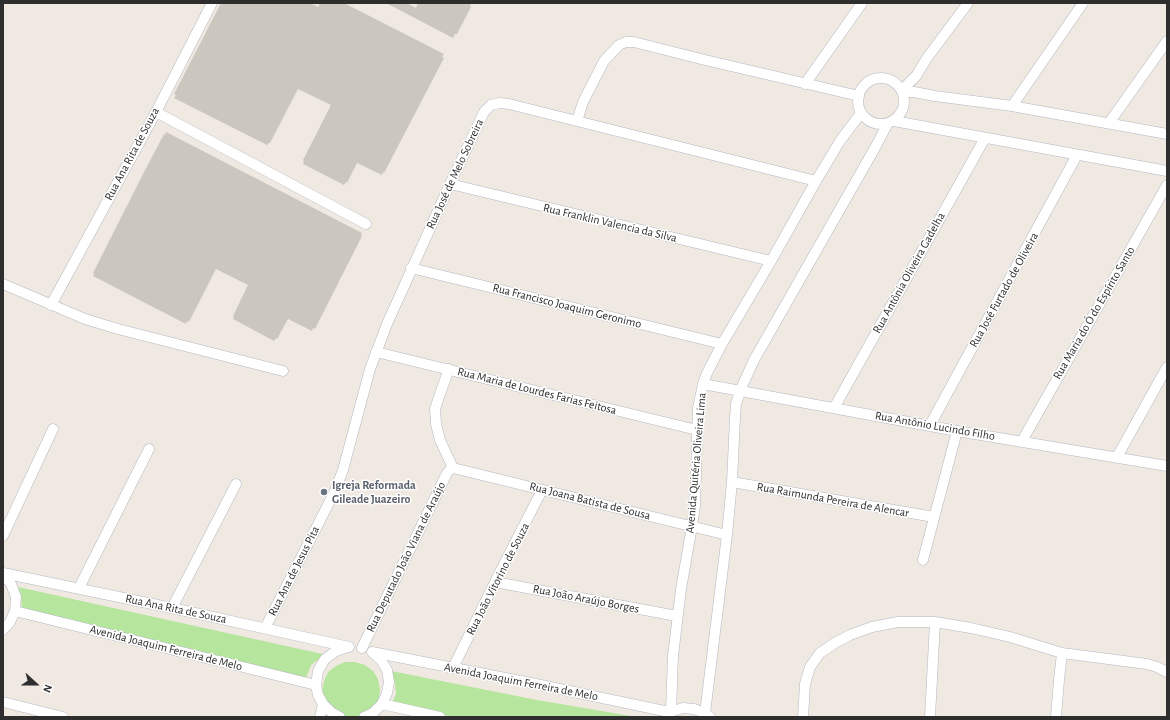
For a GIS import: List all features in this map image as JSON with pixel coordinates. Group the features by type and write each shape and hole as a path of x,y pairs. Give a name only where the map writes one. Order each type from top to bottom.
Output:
{"street":[{"name":"Rua Ana Rita de Souza","path":"51,305 156,112 212,3"},
{"path":"805,84 862,3"},
{"path":"902,91 916,76 927,58 968,3"},
{"path":"1012,106 1083,3"},
{"path":"1109,123 1167,41"},
{"path":"576,120 604,61 619,45 626,42 634,42 859,96"},
{"path":"708,715 732,482 736,404 740,391 754,360 876,146 891,122 900,115 904,108 902,91 897,84 890,79 874,79 867,83 859,96 859,108 861,113 870,122 876,124 891,122 1167,171"},
{"path":"902,91 1012,106 1167,134"},
{"name":"Rua José de Melo Sobreira","path":"324,513 343,470 370,369 387,324 411,268 484,112 491,105 500,102 509,104 816,181"},
{"path":"156,112 366,224"},
{"name":"Avenida Quitéria Oliveira Lima","path":"667,713 677,616 695,506 698,408 703,384 722,344 816,181 840,141 861,113"},
{"name":"Rua Antônia Oliveira Gadelha","path":"834,408 985,138"},
{"name":"Rua José Furtado de Oliveira","path":"930,425 1077,155"},
{"name":"Rua Franklin Valencia da Silva","path":"450,184 771,261"},
{"name":"Rua Maria do Ó do Espírito Santo","path":"1022,441 1167,185"},
{"name":"Rua Francisco Joaquim Geronimo","path":"411,268 722,344"},
{"path":"3,284 85,319 118,329 283,371"},
{"name":"Rua Maria de Lourdes Farias Feitosa","path":"376,352 698,430"},
{"path":"1117,457 1167,367"},
{"path":"449,369 435,408 436,424 440,440 453,468"},
{"name":"Rua Antônio Lucindo Filho","path":"703,384 957,431 1167,466"},
{"path":"3,536 54,429"},
{"path":"923,560 957,431"},
{"path":"79,588 149,449"},
{"name":"Rua Joana Batista de Sousa","path":"453,468 727,535"},
{"name":"Rua Deputado João Viana de Araújo","path":"362,648 447,474 453,468"},
{"name":"Rua Raimunda Pereira de Alencar","path":"732,482 934,517"},
{"path":"172,608 236,484"},
{"name":"Rua João Vitorino de Souza","path":"453,668 542,490"},
{"name":"Rua Ana de Jesus Pita","path":"265,628 324,513"},
{"name":"Rua Ana Rita de Souza","path":"3,574 79,588 349,647 362,648"},
{"path":"3,574 11,584 16,597 15,611 10,622 3,630"},
{"name":"Rua João Araújo Borges","path":"495,582 677,616"},
{"name":"Avenida Joaquim Ferreira de Melo","path":"15,611 316,685"},
{"path":"802,717 805,684 810,667 820,653 850,635 872,627 898,622 935,622 971,628 1010,637 1062,653 1147,664 1167,672"},
{"path":"930,717 935,622"},
{"path":"340,717 331,712 323,704 318,695 316,685 318,671 325,659 336,651 349,647"},
{"name":"Avenida Joaquim Ferreira de Melo","path":"362,648 372,652 582,693 667,713 683,708 694,709 708,715"},
{"path":"364,717 373,713 382,704 387,693 389,682 387,670 381,660 372,652"},
{"path":"1056,717 1062,653"},
{"path":"3,702 63,717"},
{"path":"320,717 323,704"},
{"path":"382,704 440,717"}],"green space":[{"path":"18,587 327,655 311,665 306,678 22,609"},
{"path":"345,662 355,662 365,665 373,671 378,679 380,689 379,698 375,707 363,717 340,717 324,700 322,691 328,672"},
{"path":"391,671 537,700 637,717 452,717 392,703 396,694 395,683"}],"building":[{"path":"221,3 310,3 318,7 320,3 344,3 444,54 442,57 444,58 382,175 357,163 347,183 346,182 344,185 303,164 303,160 331,105 298,89 270,143 267,145 174,98 176,95 174,94"},
{"path":"386,3 407,3 416,8 418,3 471,3 471,7 457,34 455,34 453,38"},
{"path":"166,132 362,233 362,236 315,329 313,328 312,331 288,319 277,339 276,338 274,341 233,319 233,316 248,285 216,269 189,322 187,321 186,324 93,276 93,273 143,174"}],"place":[{"name":"Igreja Reformada Gileade Juazeiro","path":"324,492"}]}
